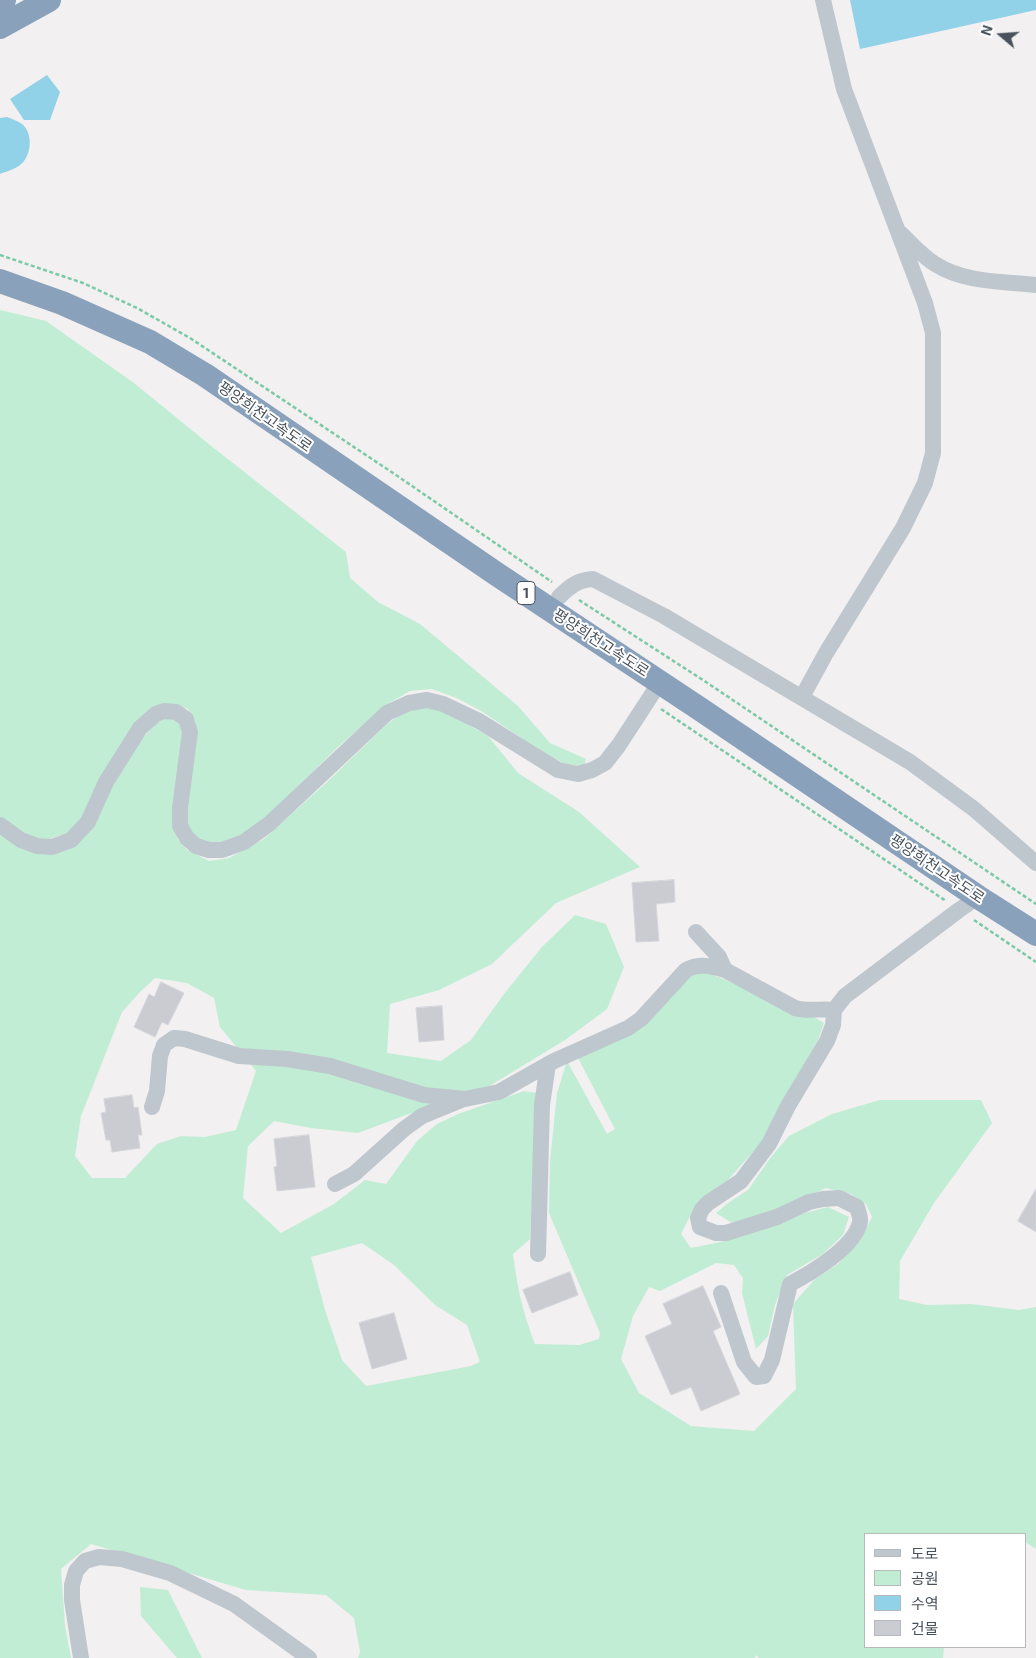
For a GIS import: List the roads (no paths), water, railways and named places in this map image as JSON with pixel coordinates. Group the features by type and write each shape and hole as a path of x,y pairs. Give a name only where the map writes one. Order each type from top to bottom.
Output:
{"highway":[{"path":"0,2 4,0"},
{"path":"0,27 49,0"},
{"name":"평양희천고속도로","path":"0,268 40,280 156,332 562,594 1036,920"},
{"name":"평양희천고속도로","path":"0,281 62,303 150,342 189,366 978,897 1036,934"}],"street":[{"path":"802,697 826,653 903,528 925,483 933,454 932,333 925,303 844,89 823,0"},
{"path":"898,232 933,263 953,274 983,281 1036,285"},
{"path":"562,594 574,583 593,579 664,616 910,762 974,809 1036,863"},
{"path":"0,825 21,840 37,846 52,847 71,840 88,822 106,782 140,728 156,714 164,711 176,712 186,719 190,732 180,808 180,826 187,838 196,846 209,850 222,850 244,842 269,824 387,713 409,703 427,700 443,704 478,721 558,770 578,774 592,770 604,763 619,745 660,682"},
{"path":"721,1293 744,1362 756,1377 764,1376 772,1360 790,1284 816,1270 853,1237 860,1222 857,1207 838,1198 823,1198 809,1202 777,1217 726,1233 716,1233 700,1226 698,1218 702,1209 741,1181 769,1144 788,1106 826,1041 833,1025 834,1010 845,996 978,897"},
{"path":"696,932 719,957 724,970"},
{"path":"334,1184 354,1174 404,1129 422,1116 465,1099 499,1092 548,1064 628,1028 641,1019 686,970 695,965 712,966 724,970 795,1008 806,1011 827,1008 834,1010"},
{"path":"152,1107 157,1090 160,1056 164,1045 174,1038 185,1039 239,1056 287,1059 330,1066 424,1095 465,1099"},
{"path":"538,1254 542,1105 548,1064"},
{"path":"81,1658 72,1600 72,1585 76,1570 85,1561 98,1557 122,1559 170,1573 234,1604 309,1658"}],"water":[{"path":"850,0 1036,0 1036,10 860,49"},
{"path":"47,75 60,92 50,120 24,120 10,99"},
{"path":"7,117 25,127 28,132 30,147 27,157 19,166 0,174 0,118"}]}
